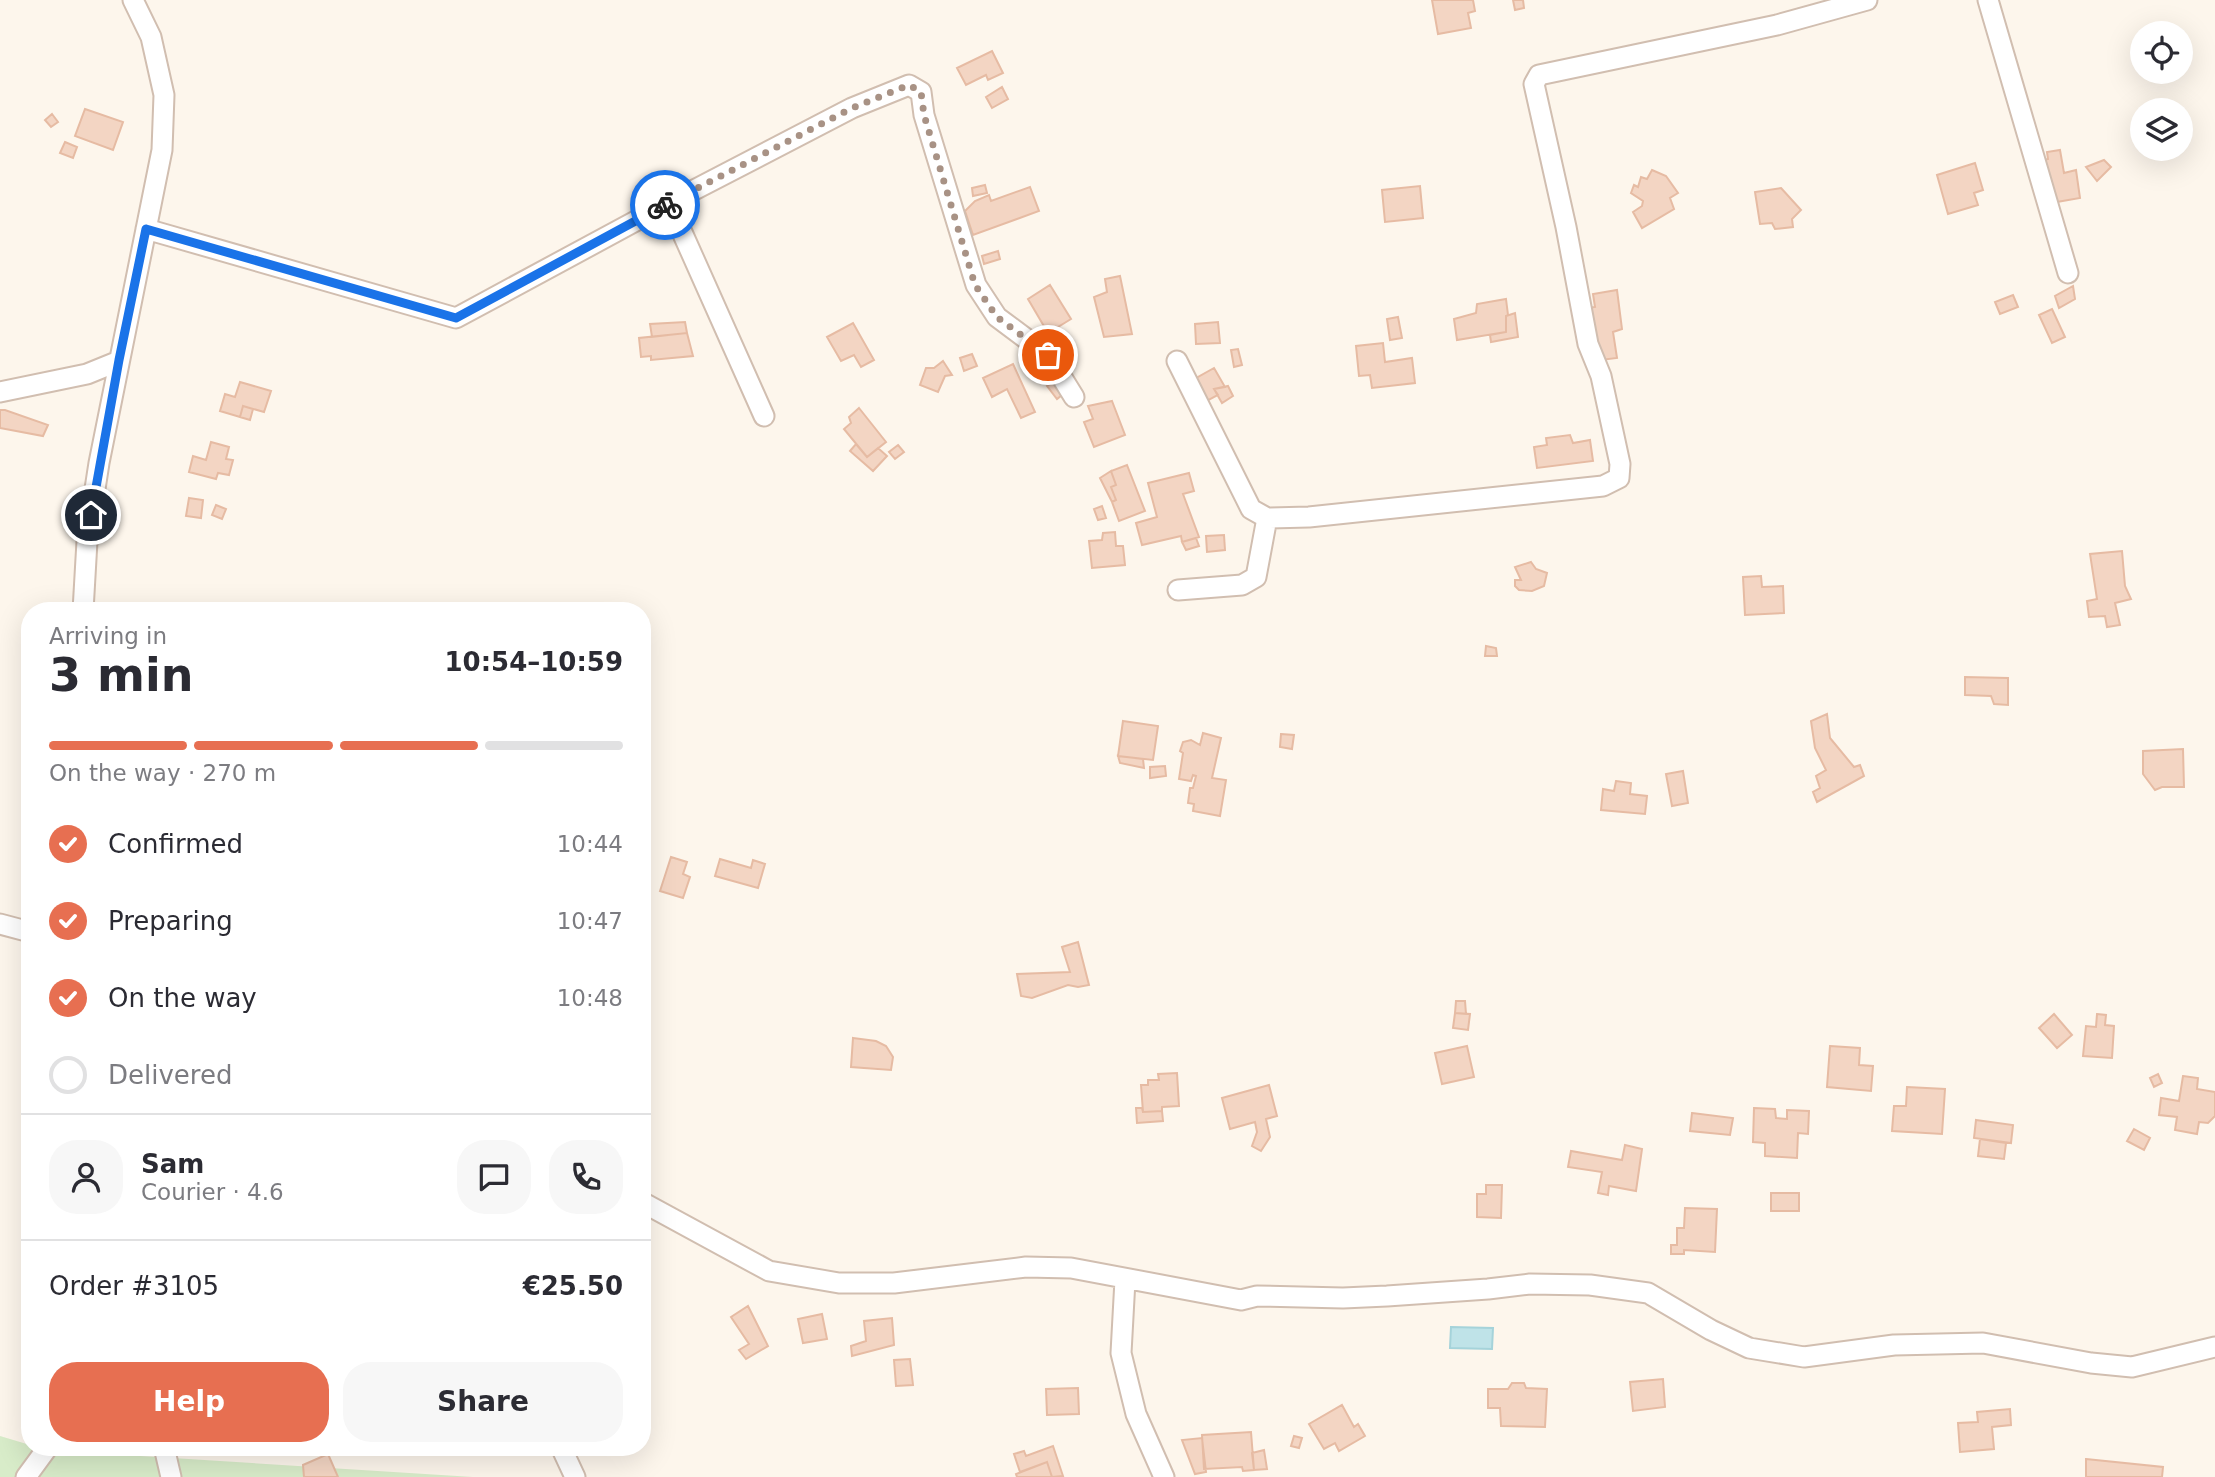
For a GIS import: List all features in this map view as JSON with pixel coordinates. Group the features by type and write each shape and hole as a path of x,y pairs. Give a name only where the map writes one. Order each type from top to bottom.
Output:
{"street":[{"path":"84,602 87,541 119,360 162,150 164,95 150,37 133,0"},
{"path":"1177,360 1251,509 1267,518 1309,517 1590,487 1619,478 1620,464 1601,376 1588,344 1566,227 1534,84 1539,75 1777,25 1867,0"},
{"path":"1988,0 2068,273"},
{"path":"146,229 456,318 668,203 852,108 909,85 921,92 924,115 975,285 997,317 1048,355 1074,397"},
{"path":"668,203 764,416"},
{"path":"0,392 87,374 119,360"},
{"path":"1178,590 1242,585 1256,577 1267,518"},
{"path":"0,924 21,930"},
{"path":"651,1207 769,1271 839,1283 894,1283 1026,1267 1071,1268 1241,1300 1257,1296 1343,1298 1399,1295 1530,1284 1590,1285 1648,1293 1749,1348 1804,1357 1894,1345 1983,1343 2091,1363 2132,1367 2215,1347"},
{"path":"1125,1280 1121,1353 1136,1414 1164,1477"},
{"path":"26,1477 41,1456"},
{"path":"166,1456 172,1477"},
{"path":"565,1456 575,1477"}],"green space":[{"path":"0,1436 21,1442 21,1456 140,1456 473,1477 0,1477"}],"water":[{"path":"1451,1327 1493,1328 1492,1349 1450,1348"}],"building":[{"path":"1432,0 1473,0 1475,11 1468,13 1471,28 1438,34"},
{"path":"1513,0 1523,0 1524,8 1515,10"},
{"path":"992,51 1003,73 988,80 986,75 966,85 957,68"},
{"path":"1002,87 1008,99 992,108 986,97"},
{"path":"85,109 123,122 113,150 75,136"},
{"path":"52,114 58,122 51,127 45,120"},
{"path":"65,142 77,147 73,158 60,153"},
{"path":"2060,150 2064,173 2076,170 2080,198 2051,203 2044,160 2048,159 2047,152"},
{"path":"2104,160 2111,167 2097,181 2086,167"},
{"path":"1975,163 1983,190 1974,193 1978,205 1948,214 1937,175"},
{"path":"1652,170 1666,176 1678,193 1670,198 1674,209 1642,228 1633,212 1642,206 1643,201 1631,193 1634,185 1638,187 1641,177 1647,179"},
{"path":"985,185 987,193 973,196 972,188"},
{"path":"1420,186 1423,218 1385,222 1382,190"},
{"path":"1030,187 1039,211 973,235 965,211 975,201 989,195 991,201"},
{"path":"1781,188 1801,210 1792,219 1793,227 1775,229 1772,223 1760,224 1755,192"},
{"path":"998,251 1000,259 984,264 982,256"},
{"path":"1120,276 1132,334 1104,337 1094,297 1107,292 1105,279"},
{"path":"1050,285 1071,319 1048,333 1028,299"},
{"path":"2073,286 2075,299 2059,308 2055,296"},
{"path":"1617,290 1622,329 1613,332 1617,358 1601,360 1587,308 1595,307 1593,294"},
{"path":"2013,295 2018,307 2000,314 1995,302"},
{"path":"1506,299 1506,332 1457,340 1454,319 1476,313 1477,304"},
{"path":"2052,309 2065,337 2052,343 2039,315"},
{"path":"1515,313 1518,337 1491,342 1490,335 1506,332 1506,316"},
{"path":"1398,317 1402,338 1390,340 1387,319"},
{"path":"685,322 687,333 652,337 650,324"},
{"path":"1218,322 1220,343 1196,344 1195,324"},
{"path":"853,323 874,360 861,367 854,355 841,361 827,337"},
{"path":"687,333 693,356 651,360 651,356 641,357 639,338"},
{"path":"1383,343 1385,362 1412,358 1415,383 1372,388 1370,375 1359,376 1356,346"},
{"path":"1238,349 1242,365 1234,367 1231,350"},
{"path":"972,354 977,366 964,371 960,358"},
{"path":"943,361 952,375 945,376 938,392 920,385 926,368 934,368"},
{"path":"1013,364 1035,412 1021,418 1007,389 992,397 983,378"},
{"path":"1214,368 1225,387 1214,389 1218,395 1203,403 1191,381"},
{"path":"1057,379 1067,391 1057,399 1047,386"},
{"path":"240,382 271,391 264,412 243,406 240,417 220,411 225,394 235,397"},
{"path":"1228,386 1233,396 1222,403 1214,389"},
{"path":"1112,401 1125,435 1094,447 1084,422 1093,419 1088,406"},
{"path":"243,406 253,409 250,420 240,417"},
{"path":"859,408 886,442 867,457 844,429 851,423 849,417"},
{"path":"0,410 48,425 43,436 0,428"},
{"path":"1570,435 1573,443 1590,440 1593,461 1537,468 1534,447 1547,445 1546,438"},
{"path":"211,442 229,447 226,459 233,460 229,475 218,473 216,479 189,472 193,456 206,460"},
{"path":"856,444 867,457 878,448 887,456 873,471 850,451"},
{"path":"898,445 904,452 895,459 889,452"},
{"path":"1127,465 1145,511 1119,521 1112,502 1116,500 1111,487 1116,485 1111,471"},
{"path":"1111,471 1116,485 1111,487 1116,500 1112,502 1100,478"},
{"path":"1189,473 1194,491 1183,494 1199,537 1182,542 1181,536 1142,545 1136,523 1157,517 1148,483"},
{"path":"189,498 203,500 201,518 186,516"},
{"path":"216,505 226,509 222,519 212,515"},
{"path":"1102,506 1106,518 1098,520 1094,509"},
{"path":"1115,532 1116,546 1123,546 1125,565 1092,568 1089,541 1102,540 1103,533"},
{"path":"1224,535 1225,550 1207,552 1206,536"},
{"path":"1196,538 1199,546 1186,550 1182,542"},
{"path":"2122,551 2125,586 2131,599 2115,603 2120,625 2107,627 2105,616 2089,617 2087,601 2097,599 2090,554"},
{"path":"1531,562 1536,569 1547,573 1544,586 1532,591 1519,590 1515,586 1515,580 1521,580 1515,567"},
{"path":"1761,576 1762,587 1783,586 1784,613 1745,615 1743,577"},
{"path":"1486,646 1496,648 1497,656 1485,656"},
{"path":"1965,677 2008,678 2008,705 1994,704 1991,696 1965,695"},
{"path":"1827,714 1830,738 1854,767 1860,765 1864,776 1817,802 1813,792 1820,788 1816,776 1826,770 1815,748 1811,721"},
{"path":"1123,721 1158,726 1153,760 1118,756"},
{"path":"1203,733 1221,738 1212,778 1226,780 1220,816 1193,811 1194,804 1188,803 1190,788 1193,788 1196,776 1193,775 1191,781 1179,779 1183,742 1191,740 1200,745"},
{"path":"1281,734 1294,735 1292,749 1280,747"},
{"path":"2183,749 2184,787 2162,787 2155,790 2143,774 2143,751"},
{"path":"1118,756 1143,759 1144,768 1120,763"},
{"path":"1165,766 1166,776 1150,778 1150,767"},
{"path":"1683,771 1688,803 1672,806 1666,774"},
{"path":"1616,781 1631,783 1630,794 1647,796 1645,814 1601,810 1603,789 1614,791"},
{"path":"671,857 687,862 683,874 690,877 683,898 660,891"},
{"path":"720,859 751,868 753,860 765,864 758,888 715,876"},
{"path":"1078,942 1089,985 1068,985 1032,998 1021,996 1017,974 1070,972 1062,947"},
{"path":"1456,1001 1465,1001 1466,1014 1455,1013"},
{"path":"1455,1013 1470,1014 1468,1030 1453,1028"},
{"path":"2054,1014 2072,1035 2057,1048 2039,1028"},
{"path":"2097,1014 2106,1015 2105,1025 2114,1026 2112,1058 2083,1056 2086,1026 2096,1027"},
{"path":"853,1038 876,1041 886,1046 893,1057 891,1070 851,1067"},
{"path":"1467,1046 1474,1077 1442,1084 1435,1053"},
{"path":"1830,1046 1860,1048 1859,1065 1873,1066 1871,1091 1827,1087"},
{"path":"1177,1073 1179,1106 1162,1107 1162,1111 1143,1112 1141,1085 1148,1085 1148,1080 1159,1080 1158,1074"},
{"path":"2158,1074 2162,1083 2154,1087 2150,1078"},
{"path":"2183,1076 2198,1078 2197,1089 2215,1092 2215,1116 2208,1123 2199,1122 2197,1134 2175,1130 2177,1117 2159,1115 2161,1098 2179,1101"},
{"path":"1269,1085 1277,1116 1266,1119 1270,1137 1261,1151 1252,1146 1257,1132 1255,1122 1230,1129 1222,1098"},
{"path":"1907,1087 1945,1089 1942,1134 1892,1131 1894,1106 1906,1106"},
{"path":"1136,1108 1142,1108 1143,1112 1162,1111 1163,1121 1137,1123"},
{"path":"1754,1108 1775,1109 1776,1118 1787,1119 1787,1110 1809,1111 1808,1134 1798,1133 1797,1158 1765,1156 1765,1143 1753,1142"},
{"path":"1692,1113 1733,1118 1730,1135 1690,1131"},
{"path":"1976,1120 2013,1125 2011,1143 1974,1138"},
{"path":"2134,1129 2150,1138 2144,1150 2127,1141"},
{"path":"1980,1139 2006,1143 2004,1159 1978,1156"},
{"path":"1625,1145 1642,1149 1636,1191 1609,1186 1608,1195 1598,1193 1602,1172 1568,1167 1571,1151 1622,1160"},
{"path":"1486,1185 1502,1185 1501,1218 1477,1217 1477,1194 1486,1194"},
{"path":"1771,1193 1799,1193 1799,1211 1771,1211"},
{"path":"1685,1208 1717,1209 1715,1252 1684,1250 1684,1254 1671,1254 1671,1245 1677,1245 1677,1228 1684,1228"},
{"path":"748,1306 768,1346 746,1359 739,1350 749,1344 731,1317"},
{"path":"822,1314 827,1339 803,1343 798,1319"},
{"path":"892,1318 894,1345 852,1356 851,1346 866,1341 864,1321"},
{"path":"910,1359 913,1385 896,1386 894,1360"},
{"path":"1663,1379 1665,1407 1633,1411 1630,1382"},
{"path":"1512,1383 1524,1383 1526,1388 1547,1389 1545,1427 1501,1426 1500,1408 1488,1408 1488,1389 1508,1389"},
{"path":"1078,1388 1079,1414 1047,1415 1046,1389"},
{"path":"1342,1405 1354,1427 1358,1424 1365,1436 1339,1451 1335,1443 1324,1449 1309,1424"},
{"path":"2010,1409 2011,1425 1992,1427 1994,1449 1960,1452 1958,1423 1978,1422 1977,1412"},
{"path":"1251,1432 1254,1470 1243,1471 1242,1467 1204,1469 1202,1435"},
{"path":"1294,1436 1302,1438 1299,1448 1291,1446"},
{"path":"1202,1438 1206,1472 1195,1474 1182,1440"},
{"path":"1053,1446 1063,1476 1052,1477 1047,1462 1020,1472 1014,1454 1024,1451 1026,1456"},
{"path":"1264,1450 1267,1469 1254,1470 1252,1453"},
{"path":"329,1456 338,1477 304,1477 303,1465"},
{"path":"2086,1459 2163,1467 2162,1477 2086,1477"},
{"path":"1047,1462 1052,1477 1017,1477 1016,1474"}],"way so far":[{"path":"665,205 852,108 909,85 921,92 924,115 975,285 997,317 1048,355"}],"route":[{"path":"91,515 146,229 456,318 665,205"}]}
